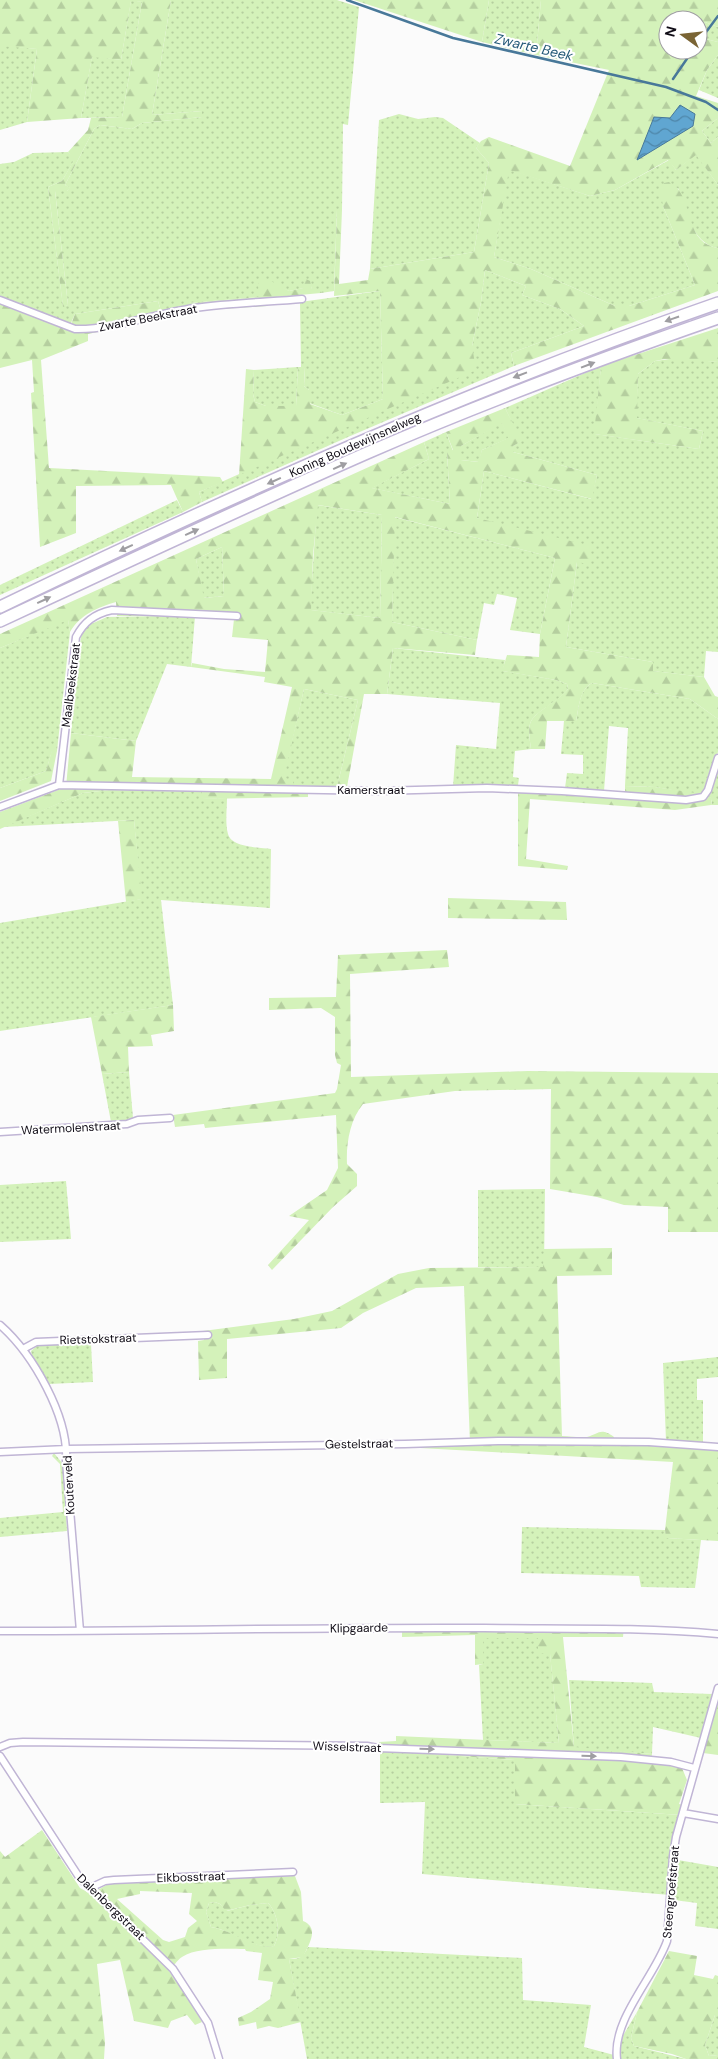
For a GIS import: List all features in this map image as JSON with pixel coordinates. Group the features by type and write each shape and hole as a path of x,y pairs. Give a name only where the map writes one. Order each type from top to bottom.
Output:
{"highway":[{"name":"Koning Boudewijnsnelweg","path":"0,607 397,426 487,388 606,342 718,303"},
{"name":"Koning Boudewijnsnelweg","path":"0,621 367,453 621,352 718,318"}],"street":[{"name":"Zwarte Beekstraat","path":"0,300 74,329 86,329 195,308 302,299"},
{"name":"Maalbeekstraat","path":"59,785 76,637 82,624 103,612 112,610 237,616"},
{"name":"Kamerstraat","path":"0,807 59,785 380,791 487,788 562,791 686,800 703,797 708,790 718,758"},
{"name":"Watermolenstraat","path":"0,1132 127,1124 138,1120 170,1118"},
{"path":"0,1325 23,1349"},
{"name":"Rietstokstraat","path":"23,1349 36,1342 208,1335"},
{"name":"Kouterveld","path":"23,1349 47,1389 66,1439 66,1461 80,1631"},
{"name":"Gestelstraat","path":"0,1452 67,1449 498,1441 648,1442 718,1447"},
{"name":"Klipgaarde","path":"0,1631 395,1627 628,1629 718,1634"},
{"name":"Steengroefstraat","path":"616,2059 616,2046 625,2020 663,1953 667,1941 673,1856 694,1768 718,1688"},
{"name":"Wisselstraat","path":"0,1747 10,1743 22,1742 367,1746 378,1748 621,1757 671,1762 694,1768"},
{"name":"Dalenbergstraat","path":"0,1756 79,1877 173,1969 208,2023 219,2059"},
{"path":"683,1813 718,1819"},
{"name":"Eikbosstraat","path":"90,1888 105,1881 114,1880 294,1872"}],"green space":[{"path":"0,0 171,0 152,115 202,111 202,117 142,123 132,129 100,125 94,129 65,185 71,188 67,191 55,191 68,305 63,307 48,187 62,181 74,160 68,152 88,130 91,118 122,117 142,2 131,1 121,60 92,57 81,118 27,122 37,49 0,46"},
{"path":"131,0 142,2 122,117 81,118 92,56 121,60"},
{"path":"171,0 337,0 359,7 348,125 343,124 342,210 337,210 334,291 321,293 320,289 312,289 309,281 304,288 289,291 282,288 260,297 189,303 189,307 161,311 158,301 75,314 70,325 0,297 0,164 14,162 33,153 68,152 75,159 62,181 48,187 63,306 68,305 55,191 67,191 70,188 65,185 94,129 100,125 132,129 142,123 202,117 202,111 152,115"},
{"path":"354,0 489,0 482,42"},
{"path":"489,0 541,0 536,55 482,42"},
{"path":"541,0 718,0 718,27 708,23 708,10 658,10 658,60 708,60 708,40 718,42 718,55 707,70 696,96 718,103 718,118 702,131 711,143 718,137 718,185 696,155 676,170 668,160 615,190 590,196 509,170 494,257 531,269 615,306 629,306 695,285 663,206 660,188 664,183 669,182 677,188 683,197 692,224 701,239 708,245 718,248 718,291 514,366 511,353 584,326 560,309 522,295 526,286 485,270 472,346 476,370 239,475 246,369 254,370 253,394 255,402 266,406 296,406 298,367 305,367 304,386 309,390 310,404 342,415 383,399 380,291 334,296 337,210 342,210 339,284 368,280 370,269 474,252 489,163 476,148 481,141 489,137 570,166 609,70 536,55"},
{"path":"708,23 718,27 718,42 708,40"},
{"path":"0,45 37,49 27,122 0,130"},
{"path":"718,55 718,98 699,90 707,70"},
{"path":"399,114 418,119 443,118 480,143 476,148 489,163 474,252 370,269 379,120"},
{"path":"718,118 718,137 711,143 702,131"},
{"path":"696,154 718,185 718,248 709,245 696,233 687,216 678,188 663,206 695,285 629,306 615,306 531,269 494,257 508,169 590,196 615,190 669,160 676,170"},
{"path":"485,270 526,286 522,295 560,309 584,326 511,353 514,366 202,502 199,492 384,409 472,346"},
{"path":"306,279 310,281 312,289 321,289 321,293 267,298 268,306 189,311 189,303 259,297 258,283 261,280 271,281 289,291 303,288"},
{"path":"380,291 383,399 342,415 309,403 309,390 304,386 305,368 301,367 300,302"},
{"path":"158,301 163,318 88,334 88,341 41,360 49,468 220,477 223,482 199,492 202,502 183,512 171,485 76,486 76,533 40,547 31,393 34,392 32,360 0,368 0,302 69,330 75,314"},
{"path":"718,328 718,362 665,359 655,361 638,374 637,418 703,431 699,449 594,434 601,366"},
{"path":"677,358 718,362 718,652 706,651 704,677 652,671 653,662 566,647 577,562 477,518 484,471 591,499 597,475 513,452 513,446 521,441 505,408 601,366 595,434 699,449 703,431 636,418 638,374 655,361"},
{"path":"298,367 296,406 266,406 255,402 253,394 254,370"},
{"path":"505,408 522,441 513,446 513,452 597,475 592,499 484,471 477,518 591,546 588,564 577,562 566,647 653,662 653,671 704,677 715,696 718,697 718,719 690,699 592,683 584,690 576,721 547,721 545,749 531,749 529,730 532,720 568,689 567,684 556,680 502,671 507,655 539,657 540,634 555,558 395,517 392,622 477,640 475,655 393,648 387,694 364,694 347,787 337,787 358,700 304,689 284,778 293,780 293,786 308,787 308,797 202,799 202,792 109,790 83,793 0,829 0,812 66,787 71,733 136,741 132,777 271,779 292,687 264,682 265,677 191,667 192,663 224,669 265,672 268,640 232,637 234,619 163,610 162,616 117,616 116,602 90,612 70,632 68,620 0,648 0,634 424,442 429,459 372,488 450,504 447,452 453,450 446,432","holes":["502,423 508,438 482,450 478,462 461,460 461,446","318,505 382,515 380,618 311,610 313,555","222,547 224,596 204,598 196,559"]},
{"path":"502,422 509,438 482,450 479,462 461,460 461,446"},
{"path":"446,432 453,451 447,453 450,504 371,488 429,459 424,442"},
{"path":"177,500 183,512 0,595 0,585"},
{"path":"317,505 382,515 380,618 310,610"},
{"path":"394,517 555,558 540,634 510,630 517,598 497,594 494,605 484,603 477,640 392,622"},
{"path":"222,547 224,596 203,598 196,559"},
{"path":"162,614 195,616 191,667 167,664 136,741 71,733 76,671 83,631 91,624 107,617 162,616"},
{"path":"68,619 70,632 57,751 52,751 46,771 0,788 0,648"},
{"path":"393,648 505,660 503,671 556,680 567,684 568,689 564,694 532,720 529,730 531,749 515,751 513,777 519,778 518,785 453,787 456,745 496,749 500,703 387,694"},
{"path":"592,683 690,699 718,719 718,752 703,792 700,795 655,787 625,786 628,728 609,726 604,791 565,788 567,773 583,774 583,755 561,754 564,721 576,721 582,694"},
{"path":"304,689 358,700 337,787 292,785 283,779"},
{"path":"52,750 57,751 51,781 0,801 0,788 46,771"},
{"path":"718,768 718,805 711,805 712,800 709,795"},
{"path":"518,785 625,793 625,786 655,787 709,795 712,799 711,805 675,810 530,799 526,859 568,866 567,870 518,866"},
{"path":"109,790 202,792 203,799 227,798 227,826 231,839 246,846 271,849 270,908 161,900 173,1005 0,1031 0,923 141,899 134,820 3,827 83,793"},
{"path":"134,820 142,899 126,902 118,821"},
{"path":"448,898 566,902 567,920 448,918"},
{"path":"447,950 449,967 350,974 351,1077 528,1071 718,1073 718,1232 668,1232 668,1207 624,1205 597,1197 550,1189 551,1089 455,1091 363,1104 352,1124 347,1148 347,1164 357,1174 357,1186 333,1207 272,1270 268,1265 309,1220 289,1216 327,1190 338,1168 336,1115 205,1128 204,1124 175,1127 173,1115 335,1093 341,1065 337,1063 335,1055 335,1017 321,1008 269,1010 269,998 336,997 338,955"},
{"path":"173,1005 174,1031 151,1035 153,1046 128,1047 129,1072 102,1074 91,1017"},
{"path":"129,1072 133,1118 124,1122 111,1122 102,1074"},
{"path":"66,1181 71,1239 0,1242 0,1185"},
{"path":"545,1189 544,1267 478,1267 478,1190"},
{"path":"612,1248 612,1275 557,1276 562,1436 587,1437 600,1432 606,1432 614,1437 614,1444 718,1450 718,1541 666,1538 665,1530 673,1462 420,1448 420,1445 470,1444 464,1286 416,1288 363,1313 341,1328 227,1339 227,1378 199,1380 198,1341 204,1340 203,1331 294,1319 332,1311 398,1274 429,1268 543,1267 544,1249"},
{"path":"91,1344 93,1382 49,1384 32,1356 31,1351 38,1345"},
{"path":"718,1357 718,1377 697,1379 697,1400 703,1400 703,1443 666,1441 663,1363"},
{"path":"54,1453 63,1464 67,1531 0,1537 0,1518 63,1512 60,1464 52,1456"},
{"path":"522,1527 665,1530 667,1538 701,1540 695,1588 641,1587 639,1576 521,1573"},
{"path":"395,1624 624,1626 623,1637 563,1637 574,1747 652,1754 651,1761 669,1763 682,1768 687,1780 679,1804 683,1805 681,1815 515,1804 515,1760 380,1750 379,1742 396,1741 396,1736 559,1743 550,1654 538,1653 538,1638 483,1638 483,1664 475,1665 475,1635 402,1637 402,1631 396,1631"},
{"path":"483,1638 538,1638 550,1653 559,1743 483,1740 479,1665 483,1664"},
{"path":"569,1680 652,1683 654,1692 712,1694 701,1738 653,1727 652,1754 574,1748"},
{"path":"718,1702 718,1755 703,1753"},
{"path":"380,1750 515,1760 515,1804 681,1815 670,1895 422,1874 425,1802 380,1803"},
{"path":"42,1830 80,1888 91,1894 108,1884 295,1876 301,1892 303,1921 308,1924 312,1932 312,1937 303,1957 289,1959 301,2022 278,2028 269,2026 257,2029 256,2022 239,2026 238,2018 270,1999 273,1982 258,1980 262,1953 246,1951 245,1949 212,1949 189,1954 180,1958 169,1971 192,2003 202,2022 195,2025 187,2015 171,2021 168,2028 134,2021 120,1960 97,1964 105,2042 104,2059 0,2059 0,1851 5,1857","holes":["140,1891 192,1893 189,1914 197,1921 188,1928 185,1937 169,1942 163,1940 117,1899 140,1894","215,1902 220,1904 226,1911 268,1903 274,1912 278,1930 274,1946 258,1945 211,1927 206,1912 209,1903"]},
{"path":"678,1860 718,1867 718,1929 695,1926 697,1903 674,1900"},
{"path":"215,1902 227,1911 268,1903 274,1912 278,1930 274,1946 250,1943 211,1927 206,1912 209,1903"},
{"path":"308,1947 522,1958 523,2000 591,2005 584,2047 614,2055 615,2059 307,2059 289,1959 301,1957"},
{"path":"669,1951 697,1956 694,1975 713,1979 715,1975 718,1976 718,2015 715,2015 705,2045 709,2056 718,2055 718,2059 686,2059 634,2046 631,2038 637,2012"},
{"path":"637,2012 631,2038 634,2046 686,2059 621,2059 621,2039"},
{"path":"715,2015 718,2015 718,2055 709,2056 705,2045"}],"water":[{"path":"680,105 695,114 693,126 637,160 654,117 670,118"}],"waterway":[{"name":"Zwarte Beek","path":"347,0 453,38 666,87 706,102 718,110"},
{"path":"708,30 718,16"},
{"path":"673,79 686,60"}]}
